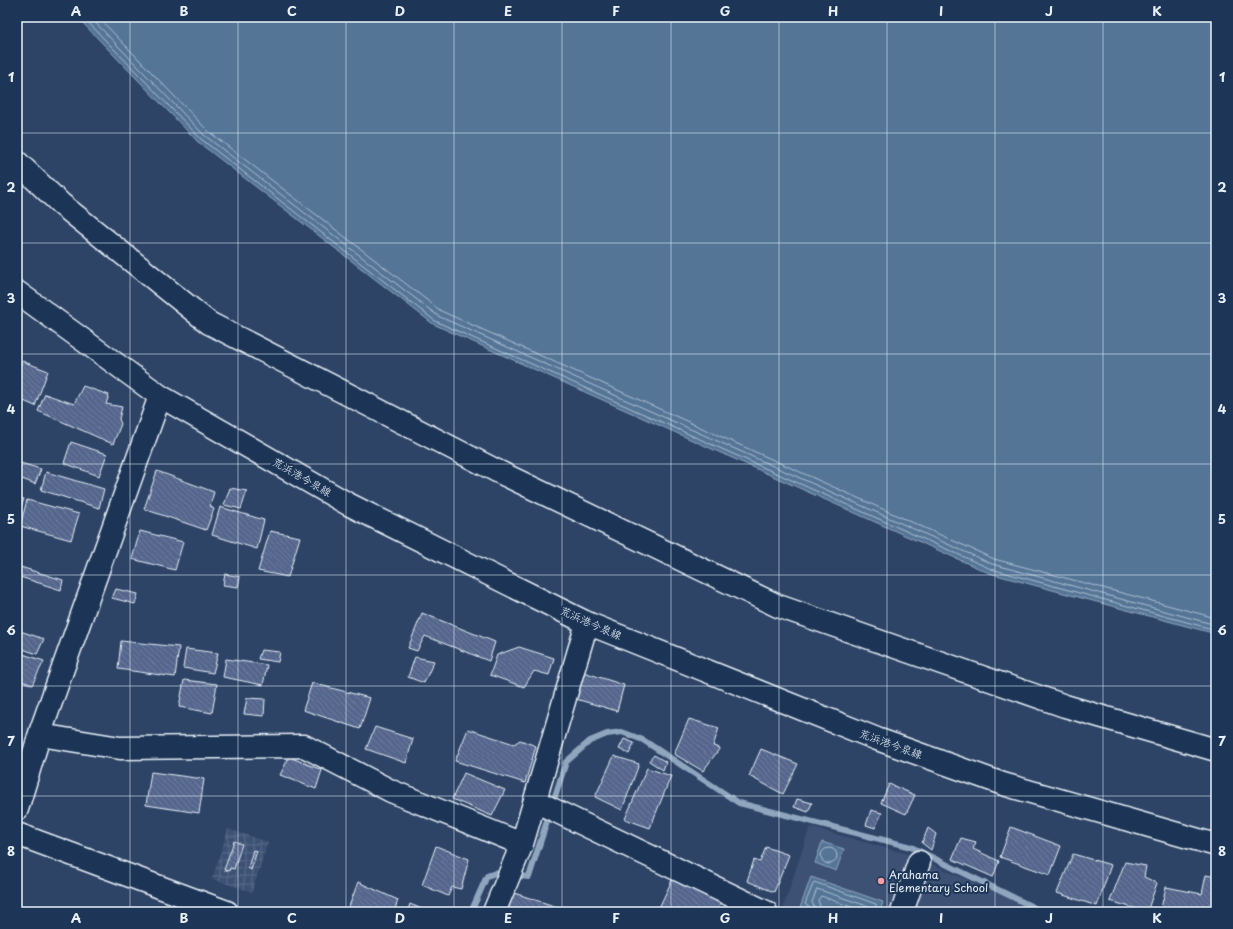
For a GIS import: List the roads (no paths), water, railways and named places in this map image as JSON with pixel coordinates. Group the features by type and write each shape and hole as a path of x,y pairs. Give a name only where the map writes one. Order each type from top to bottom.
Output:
{"street":[{"path":"17,162 61,204 209,323 495,470 778,606 1065,706 1216,750"},
{"name":"荒浜港今泉線","path":"17,292 160,396 348,504 587,623 743,687 892,744 1003,784 1216,845"},
{"path":"17,809 40,735 160,396"},
{"path":"494,912 522,844 545,806 587,623"},
{"path":"40,735 120,748 304,746 391,791 522,844"},
{"path":"545,806 766,912"},
{"path":"17,834 227,912"},
{"path":"902,912 919,862"}],"water":[{"path":"77,17 1216,17 1216,634 989,573 433,324 198,142"},
{"path":"822,842 844,849 836,871 815,863"},
{"path":"811,877 883,902 880,912 812,912 800,908"}],"waterway":[{"path":"521,876 529,877 566,762 590,741 607,734 622,732 643,740 739,803 911,847 1043,912"},
{"path":"471,912 487,876 498,872"}],"place":[{"name":"Arahama Elementary School","path":"881,881"}]}
